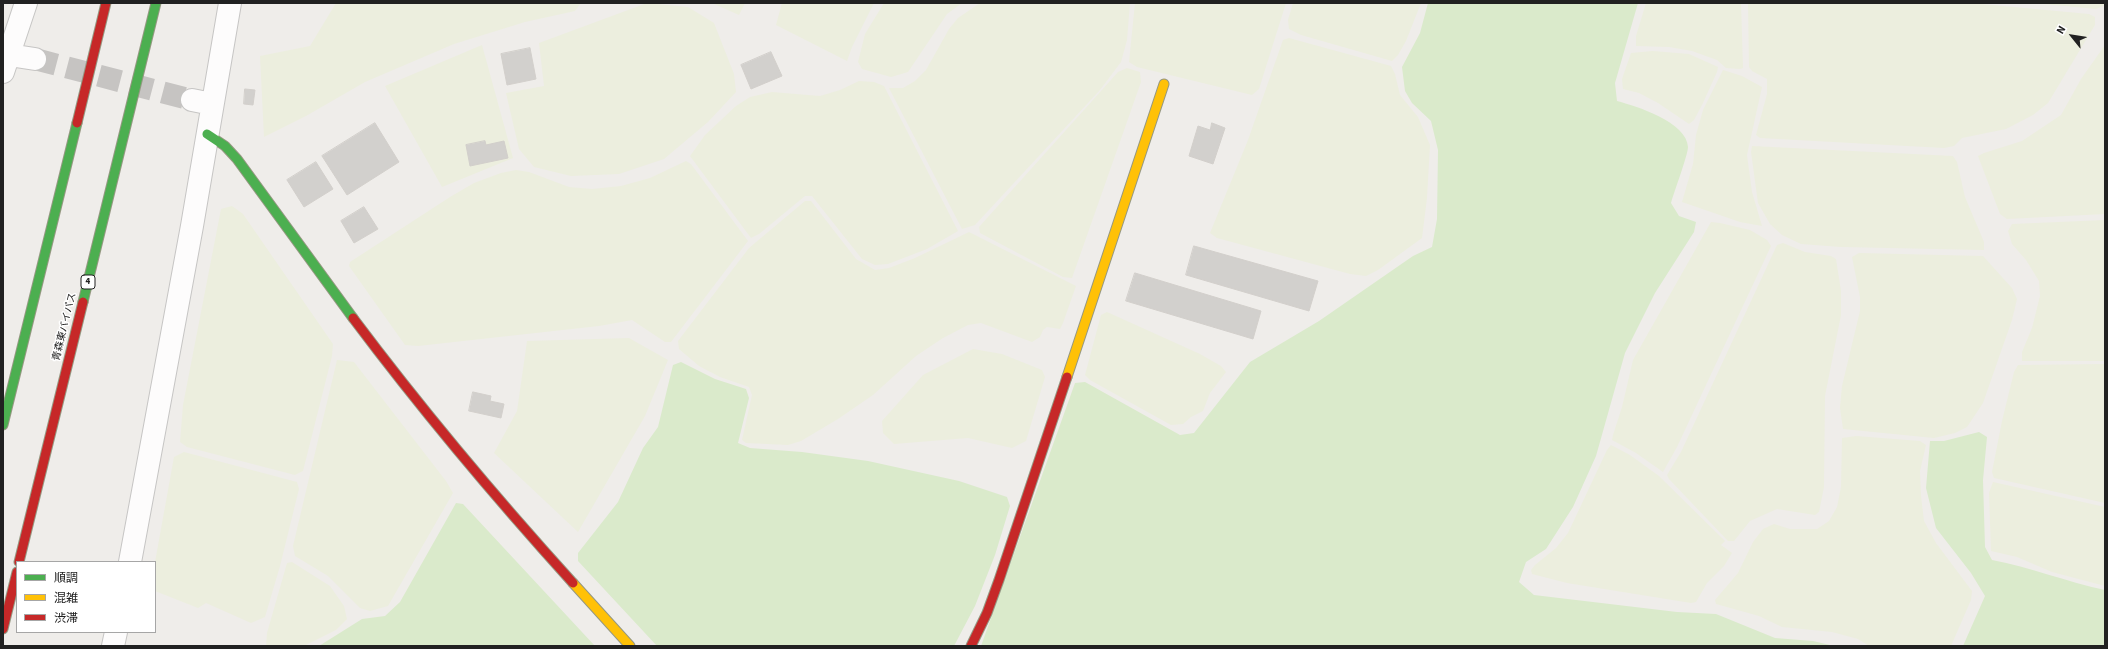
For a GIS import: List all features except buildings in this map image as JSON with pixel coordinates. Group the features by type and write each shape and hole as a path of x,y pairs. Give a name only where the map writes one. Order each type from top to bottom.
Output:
{"main road":[{"path":"3,424 106,3"},
{"name":"青森東バイパス","path":"19,561 156,3"},
{"path":"971,646 987,613 999,580 1164,84"},
{"path":"207,134 225,146 237,159 373,346 443,435 630,646"},
{"path":"3,629 16,576"}],"street":[{"path":"26,3 6,64 34,59"},
{"path":"130,561 191,234 207,134 202,102 230,3"},
{"path":"114,646 116,633"}],"green space":[{"path":"336,3 581,3 575,11 525,22 454,44 365,82 306,116 264,137 260,56 310,46"},
{"path":"647,3 688,7 714,23 734,74 736,92 708,122 664,159 619,174 571,176 534,167 519,149 506,93 544,86 539,43"},
{"path":"712,3 745,3 739,15"},
{"path":"782,3 874,3 852,47 847,61 776,25"},
{"path":"884,3 962,3 947,14 908,72 891,77 862,69 858,62 865,34"},
{"path":"980,3 1130,3 1127,40 1121,62 1100,90 975,225 962,229 889,88 903,88 915,81 926,70 949,29 958,18"},
{"path":"1135,3 1286,3 1259,89 1252,95 1137,67 1129,62"},
{"path":"1293,3 1421,3 1406,41 1398,55 1392,61 1301,35 1289,29 1288,20"},
{"path":"1428,3 1638,3 1615,83 1617,101 1648,111 1670,123 1679,130 1685,138 1688,147 1671,203 1679,216 1696,222 1694,232 1655,293 1625,353 1596,456 1573,507 1546,549 1526,562 1519,582 1534,595 1677,612 1716,614 1775,638 1813,641 1834,646 981,646 1075,383 1085,382 1180,435 1194,433 1250,362 1319,321 1413,256 1432,247 1437,219 1438,150 1431,121 1412,103 1405,91 1402,67 1420,33"},
{"path":"1646,3 1741,3 1743,68 1726,68 1717,60 1692,51 1669,47 1636,46 1636,36"},
{"path":"1748,3 1971,3 2089,14 2095,17 2095,25 2048,103 2033,115 2006,129 1962,138 1954,146 1944,148 1760,138 1756,135 1767,94 1767,79 1752,71 1749,67"},
{"path":"2033,3 2105,3 2105,5 2096,9"},
{"path":"1289,38 1391,66 1395,74 1400,95 1418,117 1430,145 1427,198 1422,238 1378,270 1366,276 1350,274 1217,238 1210,233 1248,140 1283,40"},
{"path":"482,45 513,158 442,187 385,86"},
{"path":"2105,45 2105,214 2007,219 2000,214 1978,156 2022,141 2061,115 2081,79"},
{"path":"1653,51 1689,54 1718,67 1702,105 1694,120 1689,124 1658,103 1639,93 1623,89 1622,79 1631,53"},
{"path":"1127,68 1140,72 1141,82 1072,278 1063,277 980,233 979,227 1118,72"},
{"path":"1723,70 1742,76 1762,87 1747,155 1752,192 1762,226 1740,222 1682,202 1693,164 1696,135 1703,110"},
{"path":"859,81 874,82 884,86 958,231 927,249 888,264 875,265 862,259 812,196 805,196 759,234 751,238 690,156 705,135 736,106 750,97 772,92 820,96 840,90"},
{"path":"1752,146 1953,156 1957,162 1965,197 1984,242 1984,250 1841,247 1801,244 1782,235 1770,224 1758,203 1751,152"},
{"path":"686,161 691,164 748,241 671,342 665,342 632,320 599,326 418,346 405,345 349,266 350,262 450,197 474,183 501,173 516,170 529,172 569,187 592,189 621,186 650,178"},
{"path":"805,201 811,201 856,259 875,270 889,268 915,258 969,232 1076,286 1063,323 1060,329 1047,327 1043,330 1040,337 1032,342 981,323 968,325 943,338 916,356 873,395 838,419 801,441 788,445 746,443 742,440 752,395 749,387 720,377 699,366 679,349 678,341 749,248"},
{"path":"232,206 243,214 333,344 332,356 303,471 295,475 187,447 180,442 183,405 221,209"},
{"path":"2105,220 2105,361 2022,361 2022,352 2032,328 2040,296 2039,281 2026,260 2012,244 2008,231 2012,224"},
{"path":"1711,222 1750,230 1767,240 1771,246 1677,447 1663,472 1636,453 1612,440 1622,407 1633,360"},
{"path":"1783,243 1805,252 1831,256 1836,259 1841,291 1841,315 1825,396 1824,487 1819,512 1815,515 1777,509 1750,521 1734,541 1728,541 1669,479 1667,475 1681,452 1777,245"},
{"path":"1859,253 1983,256 2012,288 2017,299 2012,320 1983,403 1967,427 1955,433 1934,438 1843,429 1840,408 1842,386 1860,311 1860,297 1852,257"},
{"path":"1107,312 1200,354 1221,366 1226,372 1210,393 1203,411 1191,417 1183,424 1171,425 1090,380 1085,375 1101,315"},
{"path":"629,338 668,360 645,416 578,532 494,453 517,411 527,341"},
{"path":"973,349 1002,354 1042,370 1045,377 1026,441 1012,448 968,438 894,444 883,433 882,421 923,375"},
{"path":"337,360 354,362 446,481 453,493 388,606 370,611 360,608 328,576 295,556 293,546"},
{"path":"681,362 715,379 746,389 749,398 738,443 750,448 802,452 868,461 959,481 1007,497 1010,506 995,555 975,606 954,646 657,646 578,561 578,553 618,502 643,448 658,427 673,365"},
{"path":"2105,364 2105,503 1994,478 1992,472 2002,421 2014,372 2018,365"},
{"path":"1979,432 1987,437 1983,480 1985,547 1992,560 2105,590 2105,646 1963,646 1985,596 1971,573 1936,528 1926,488 1930,441 1944,441"},
{"path":"1856,436 1920,441 1926,445 1920,471 1924,521 1936,543 1972,591 1971,600 1951,646 1869,646 1858,639 1832,632 1782,627 1759,616 1716,604 1715,600 1738,573 1753,542 1763,529 1774,524 1790,529 1817,529 1829,521 1837,507 1841,487 1842,438"},
{"path":"1611,445 1630,455 1659,476 1725,541 1721,545 1732,553 1724,566 1707,583 1696,602 1691,603 1567,583 1532,574 1531,570 1535,565 1556,548 1568,533 1607,450"},
{"path":"184,452 297,482 299,489 280,566 265,617 251,623 206,603 198,608 156,591 155,561 174,457"},
{"path":"1993,482 2105,507 2105,586 2052,572 2017,557 1991,551 1989,493"},
{"path":"456,503 463,504 595,646 319,646 362,619 385,616 400,602"},
{"path":"292,562 330,586 344,606 347,619 336,630 304,646 266,646 267,633 287,563"}],"tunnel":[{"path":"35,59 192,100"}],"traffic: fast":[{"path":"83,302 156,3"},
{"path":"3,425 77,123"},
{"path":"207,134 225,146 237,159 353,318"}],"traffic: slow":[{"path":"1067,377 1164,84"},
{"path":"573,583 630,646"}],"traffic: jam":[{"path":"77,123 106,3"},
{"path":"19,561 83,302"},
{"path":"353,318 460,453 573,583"},
{"path":"971,646 987,613 999,580 1067,377"},
{"path":"3,629 16,576"}]}
